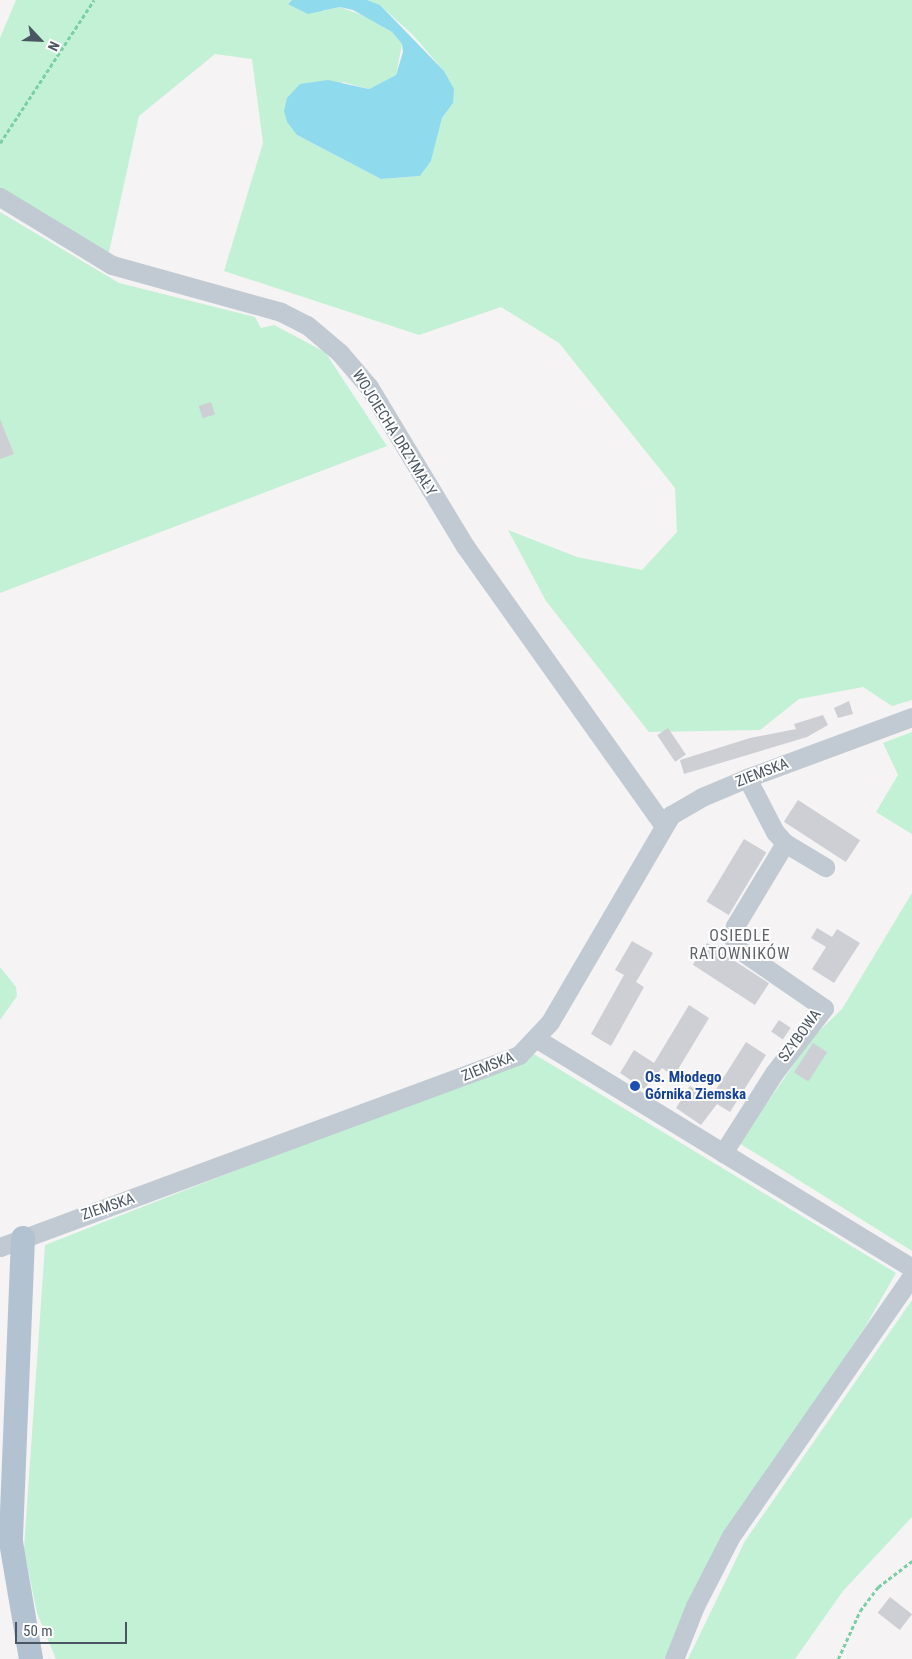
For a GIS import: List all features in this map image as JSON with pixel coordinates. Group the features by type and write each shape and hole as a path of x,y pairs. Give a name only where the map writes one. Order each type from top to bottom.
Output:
{"main road":[{"path":"23,1238 11,1542 31,1659"}],"street":[{"name":"WOJCIECHA DRZYMAŁY","path":"0,197 112,265 275,310 307,325 330,343 369,387 465,546 663,826"},
{"name":"ZIEMSKA","path":"0,1247 503,1063 537,1039 663,826 683,806 747,778 912,716"},
{"path":"747,778 775,832 785,843 824,867"},
{"name":"SZYBOWA","path":"723,1153 779,1065 824,1008 737,948 733,938 735,926 785,843"},
{"path":"537,1039 912,1268"},
{"path":"674,1659 695,1606 731,1536 912,1276"}],"path":[{"path":"0,143 94,0"},
{"path":"838,1659 860,1611 878,1587 912,1561"}],"green space":[{"path":"16,0 292,0 288,3 324,11 340,7 367,17 392,32 402,44 396,75 369,89 343,82 297,135 381,179 420,176 431,161 442,118 453,103 444,71 413,35 380,5 367,0 912,0 912,700 892,706 863,687 799,699 760,730 649,732 546,601 508,530 577,557 642,570 677,532 675,488 559,343 501,307 419,335 224,271 263,143 252,59 215,54 139,116 108,257 0,189 0,38"},
{"path":"0,212 119,283 255,317 261,328 274,325 325,352 387,446 0,593"},
{"path":"912,732 912,834 876,812 898,775 883,743"},
{"path":"912,893 912,1251 739,1143 813,1037 842,1009"},
{"path":"0,967 16,987 17,996 0,1020"},
{"path":"534,1054 896,1273 865,1327 751,1497 669,1659 56,1659 37,1613 24,1549 45,1245"},
{"path":"912,1300 912,1517 843,1591 795,1659 688,1659 745,1541"}],"water":[{"path":"292,0 367,0 380,5 444,71 454,89 453,103 442,118 431,161 420,176 381,179 297,135 287,122 284,111 287,98 300,84 328,80 369,89 396,75 403,52 402,44 392,32 353,10 340,7 308,14 288,4"}],"building":[{"path":"211,402 215,414 203,418 199,406"},
{"path":"0,419 14,454 0,459"},
{"path":"849,701 853,714 838,718 834,708"},
{"path":"823,715 828,725 807,737 684,774 680,760 750,738 796,729 794,724"},
{"path":"668,728 686,755 675,762 657,735"},
{"path":"798,800 860,840 846,862 784,822"},
{"path":"744,839 766,852 729,915 706,902"},
{"path":"817,928 832,937 837,929 860,943 834,983 812,969 826,947 811,938"},
{"path":"632,941 653,953 636,982 644,987 611,1046 591,1034 624,975 615,970"},
{"path":"707,943 769,983 755,1005 693,965"},
{"path":"689,1005 709,1018 674,1076 662,1068 644,1089 620,1073 634,1050 654,1063"},
{"path":"779,1020 791,1028 783,1039 771,1032"},
{"path":"746,1042 766,1055 730,1112 717,1104 701,1125 676,1108 690,1086 710,1099"},
{"path":"813,1043 827,1052 808,1082 794,1072"},
{"path":"890,1597 912,1614 900,1630 878,1613"}],"place":[{"name":"Os. Młodego Górnika Ziemska","path":"635,1086"}],"district":[{"name":"OSIEDLE RATOWNIKÓW","path":"740,945"}]}
